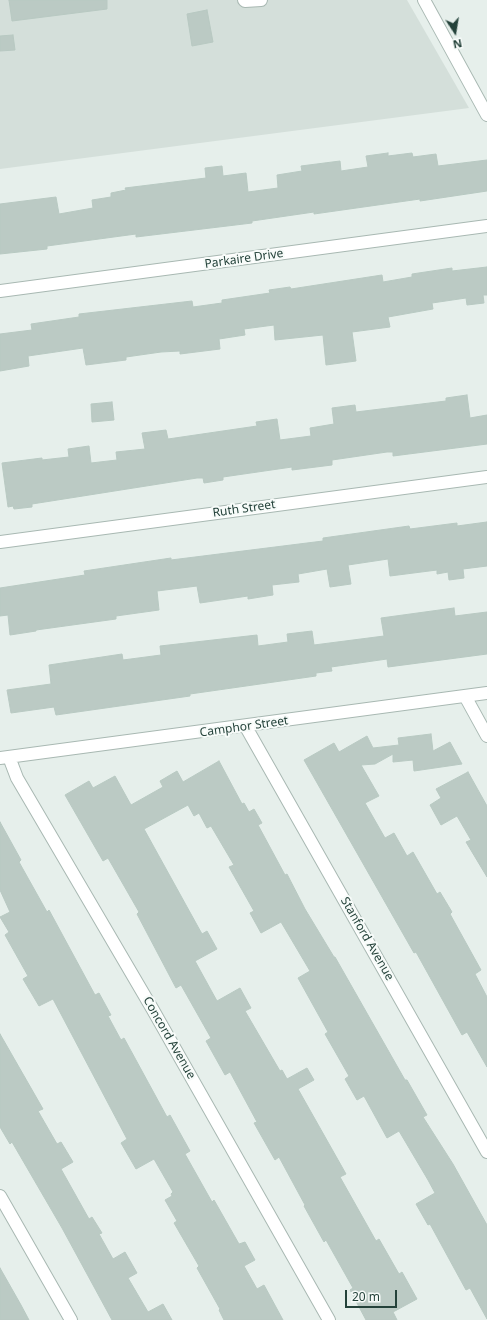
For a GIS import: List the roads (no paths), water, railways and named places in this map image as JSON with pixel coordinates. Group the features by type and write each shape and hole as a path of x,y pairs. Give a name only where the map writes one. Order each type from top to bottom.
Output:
{"street":[{"path":"244,0 245,2 261,0"},
{"path":"424,0 487,115"},
{"name":"Parkaire Drive","path":"0,291 487,226"},
{"name":"Ruth Street","path":"0,542 487,477"},
{"name":"Camphor Street","path":"4,758 487,693"},
{"path":"464,696 487,736"},
{"name":"Stanford Avenue","path":"246,726 487,1152"},
{"name":"Concord Avenue","path":"4,758 157,1017 329,1320"},
{"path":"0,1196 71,1320"}]}
